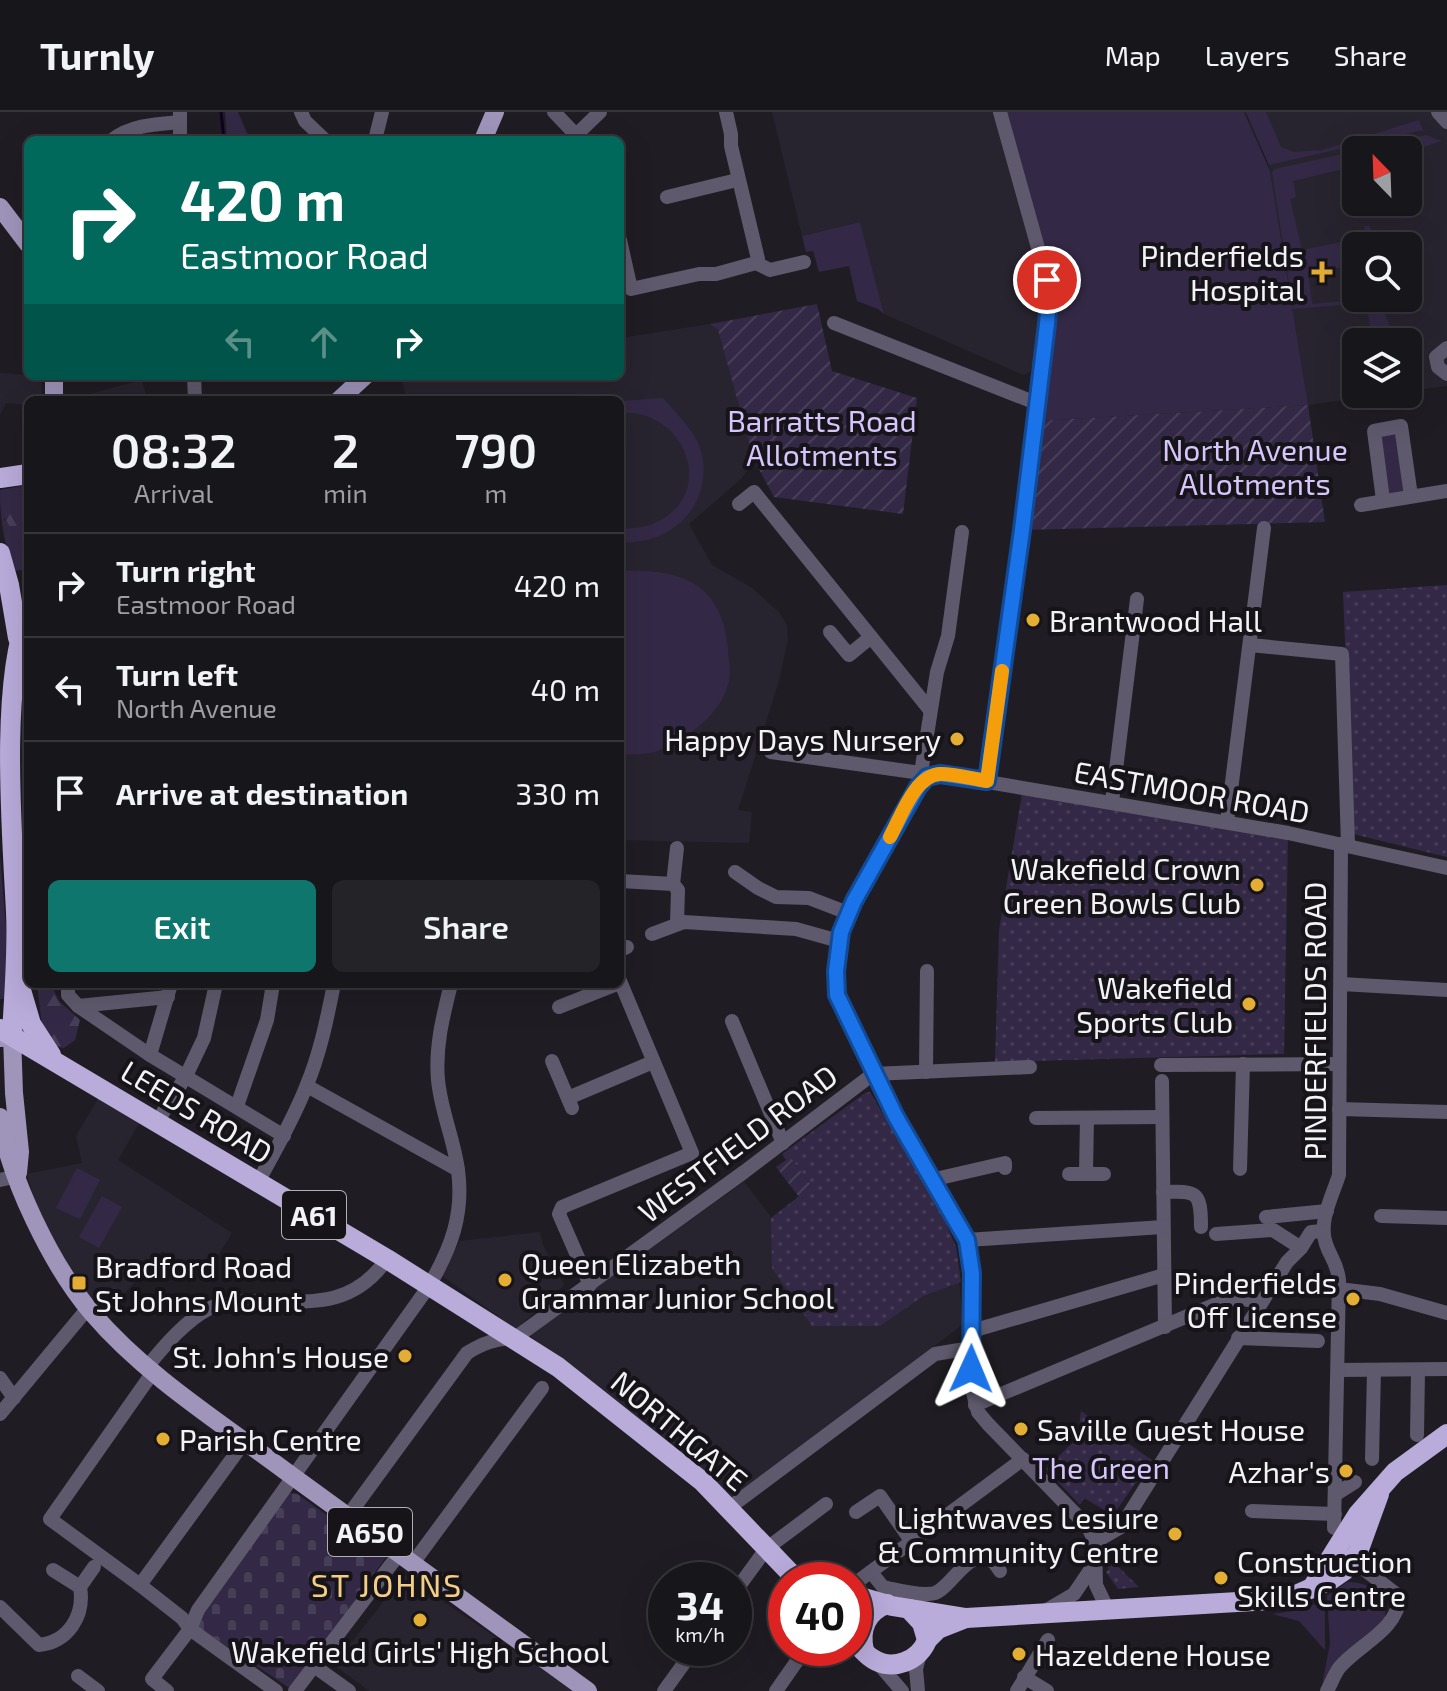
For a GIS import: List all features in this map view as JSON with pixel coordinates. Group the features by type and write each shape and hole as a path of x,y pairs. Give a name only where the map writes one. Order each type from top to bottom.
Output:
{"highway":[{"path":"0,553 12,583 18,638"},
{"path":"4,1034 16,967 13,844 5,727 11,670 24,624"},
{"path":"16,967 31,1024 55,1061"},
{"name":"LEEDS ROAD","path":"4,1034 55,1061 515,1338"},
{"name":"NORTHGATE","path":"515,1338 558,1367 692,1472 779,1562"},
{"path":"872,1591 887,1604 966,1618 1272,1600 1294,1596 1312,1588 1342,1550 1358,1514 1379,1494 1395,1472 1447,1434"},
{"path":"872,1612 887,1604"},
{"path":"909,1609 922,1623 924,1646"},
{"path":"872,1654 895,1664 924,1646 938,1629 966,1618"}],"main road":[{"path":"490,126 507,112"},
{"path":"0,207 24,239"},
{"path":"343,396 361,380"},
{"name":"A650","path":"4,1034 20,1152 9,1178"},
{"name":"A650","path":"0,1117 9,1178 43,1239 88,1308 150,1370 588,1691"}],"street":[{"path":"301,112 305,121 321,136"},
{"path":"380,136 382,112"},
{"path":"554,112 575,136"},
{"path":"577,136 600,112"},
{"path":"726,112 737,180 758,259 756,263"},
{"path":"987,781 1022,530 1049,293 1000,112"},
{"path":"1438,112 1447,122"},
{"path":"117,136 141,126 180,117"},
{"path":"667,197 737,180"},
{"path":"624,281 631,289 699,274 716,274 756,263 770,270 804,262"},
{"path":"834,323 1036,403"},
{"path":"1447,348 1436,357 1438,367 1447,374"},
{"path":"1383,500 1374,431 1401,426 1411,496"},
{"path":"1361,505 1447,491"},
{"path":"739,504 754,492 930,710"},
{"path":"1227,822 1264,528"},
{"path":"962,532 948,636 930,710 924,775 848,913 839,941 837,995 873,1074 967,1240 972,1273 971,1348 975,1405 988,1424 1078,1515 1095,1542 1096,1585 1107,1608"},
{"path":"1112,802 1137,599"},
{"path":"830,632 849,655 871,637"},
{"name":"PINDERFIELDS ROAD","path":"1250,645 1342,654 1344,845 1339,1175 1320,1231"},
{"name":"EASTMOOR ROAD","path":"771,752 924,775 940,774 1112,802 1344,845 1447,868"},
{"path":"677,848 673,884 678,890 677,923"},
{"path":"735,872 776,897 809,898 848,913"},
{"path":"624,881 673,884"},
{"path":"652,934 677,923 796,929 839,941"},
{"path":"926,1072 927,971"},
{"path":"1341,984 1447,990"},
{"path":"68,988 68,995 78,1006 150,1055 284,1136"},
{"path":"157,1122 186,1076 204,1038 215,988"},
{"path":"237,1106 267,1020 272,988"},
{"path":"258,1182 307,1086 323,1037 333,988"},
{"path":"167,1691 152,1679 429,1286 448,1253 457,1222 458,1170 442,1109 437,1050 450,988"},
{"path":"559,1007 606,988"},
{"path":"590,1285 559,1214 562,1207 692,1153 621,988"},
{"path":"78,1006 170,990 150,1055"},
{"path":"732,1021 783,1143"},
{"path":"552,1061 570,1103 653,1062"},
{"path":"1240,1169 1243,1064"},
{"path":"1161,1065 1339,1064"},
{"path":"873,1074 1030,1067"},
{"name":"WESTFIELD ROAD","path":"515,1338 873,1074"},
{"path":"1162,1081 1165,1327"},
{"path":"307,1086 458,1170"},
{"path":"1339,1109 1447,1112"},
{"path":"1036,1118 1162,1117"},
{"path":"1086,1173 1087,1118"},
{"path":"931,1180 1005,1163 1005,1168"},
{"path":"1069,1174 1104,1174"},
{"path":"1163,1192 1189,1191 1197,1196 1201,1204 1201,1227"},
{"path":"1266,1217 1327,1211"},
{"path":"1305,1213 1320,1231 1336,1262 1339,1289 1336,1494 1342,1550 1356,1577 1385,1584"},
{"path":"1381,1216 1447,1218"},
{"path":"967,1240 1163,1227"},
{"path":"1216,1234 1273,1230 1301,1248"},
{"path":"1095,1542 1121,1527 1287,1262 1301,1248 1306,1237 1320,1231"},
{"path":"276,1691 190,1629 182,1618 140,1585 50,1519 177,1334 209,1308 229,1302 295,1302 335,1298 364,1286 387,1259"},
{"path":"972,1331 1164,1275"},
{"path":"1339,1289 1380,1294 1447,1313"},
{"path":"975,1405 1226,1300 1240,1298 1260,1303"},
{"path":"0,1414 88,1308"},
{"path":"348,1516 467,1353 495,1339 515,1338"},
{"path":"1238,1338 1318,1341"},
{"path":"729,1508 935,1354 971,1348"},
{"path":"1338,1370 1447,1369"},
{"path":"1372,1459 1374,1370"},
{"path":"1417,1435 1418,1371"},
{"path":"0,1378 14,1398"},
{"path":"295,1691 542,1388"},
{"path":"140,1585 245,1441"},
{"path":"872,1574 1023,1459"},
{"path":"1336,1494 1355,1482"},
{"path":"856,1512 880,1496 912,1542"},
{"path":"752,1568 766,1549 826,1504"},
{"path":"1252,1511 1342,1550 1400,1597 1399,1609 1380,1633 1338,1669 1327,1691"},
{"path":"872,1584 931,1594 946,1588 963,1565 975,1560 986,1558 995,1563 1000,1571"},
{"path":"1041,1613 1074,1594 1095,1563"},
{"path":"0,1607 38,1651 62,1638 80,1612 80,1587 94,1567"},
{"path":"53,1570 80,1587"},
{"path":"1017,1691 1048,1640"},
{"path":"918,1691 916,1669 924,1646"},
{"path":"872,1659 902,1691"},
{"path":"314,1666 349,1691"},
{"path":"664,1691 676,1684 686,1666"},
{"path":"776,1691 793,1666"},
{"path":"78,1676 98,1691"},
{"path":"1024,1677 1047,1691"}],"shaded area":[{"path":"772,112 994,112 1041,278 1038,346 1030,372 1023,375 884,314 860,222 802,236"},
{"name":"Pinderfields Hospital","path":"1245,112 1447,112 1447,386 1422,389 1422,328 1342,328 1342,400 1308,405 1269,165"},
{"path":"710,324 718,330 754,460 742,478 689,524 712,565 752,588 779,612 787,625 788,640 778,684 738,810 752,812 749,843 624,840 624,396 406,396 402,380 624,380 624,337"},
{"path":"0,373 24,375 24,380 42,380 41,396 24,396 24,405 6,403 0,415"},
{"path":"142,380 146,396 82,396"},
{"path":"870,1092 941,1212 956,1247 963,1324 734,1501 628,1412 529,1335 744,1182 772,1218 812,1186 786,1151"},
{"path":"101,1094 142,1118 118,1160 232,1233 204,1277 162,1251 103,1318 69,1269 37,1208 27,1174 82,1163 76,1136"},
{"name":"Queen Elizabeth Grammar Junior School","path":"540,1232 543,1245 564,1285 516,1329 441,1275 460,1241"},
{"name":"Wakefield Girls' High School","path":"404,1575 575,1691 369,1691 334,1665"}],"green space":[{"path":"225,112 238,112 248,136 227,136"},
{"path":"1006,112 1244,112 1270,171 1308,405 1038,421 1055,322 1056,285"},
{"path":"1246,112 1266,112 1281,147 1294,152 1322,150 1342,144 1342,148 1269,165"},
{"path":"1419,120 1423,130 1397,136 1367,136"},
{"path":"1426,135 1442,141 1422,147 1422,136"},
{"path":"1342,154 1342,169 1293,181 1296,197 1290,199 1302,250 1342,242 1342,268 1308,272 1312,304 1342,301 1342,305 1293,309 1272,172"},
{"path":"860,222 884,314 857,301 849,266 819,272 813,251 806,252 802,236"},
{"name":"Barratts Road Allotments","path":"817,304 832,371 917,398 903,514 774,497 754,460 718,330 710,324"},
{"path":"1385,312 1390,328 1370,328 1368,313"},
{"path":"663,398 698,443 704,469 699,495 685,518 663,534 624,543 624,529 644,527 676,509 686,492 689,473 686,455 676,438 662,424 643,415 624,413 624,401"},
{"name":"North Avenue Allotments","path":"1308,405 1325,522 1022,530 1038,421"},
{"path":"1401,426 1411,496 1383,500 1374,431"},
{"path":"24,486 24,495 17,494 4,519 14,531 19,544 24,546 24,570 14,571 3,531 0,490"},
{"path":"17,494 24,495 24,547 21,547 3,515 7,503"},
{"path":"624,571 662,573 695,584 717,609 728,649 729,680 720,703 691,732 668,746 648,753 624,755"},
{"path":"1447,585 1447,857 1353,834 1343,592"},
{"path":"1023,788 1288,833 1284,1054 995,1062 999,930"},
{"path":"0,855 7,941 7,998 0,999"},
{"path":"37,988 53,988 59,1001 80,1020 75,1040 64,1048 57,1047 42,1025"},
{"path":"870,1092 941,1212 956,1247 961,1282 923,1296 880,1326 812,1326 772,1268 771,1218 812,1186 786,1151"},
{"path":"786,1151 812,1186 799,1197 776,1167 786,1160 782,1154"},
{"path":"77,1168 100,1180 80,1219 56,1208"},
{"path":"102,1196 122,1207 99,1248 79,1237"},
{"name":"The Green","path":"1081,1411 1152,1460 1113,1515 1084,1498 1080,1505 1046,1469 1078,1437"},
{"path":"287,1494 297,1494 386,1557 291,1689 198,1627 200,1615"},
{"path":"1110,1559 1139,1587 1118,1589 1106,1572 1109,1569 1104,1563"},
{"path":"1347,1582 1363,1584 1376,1591 1384,1602 1385,1618 1321,1691 1330,1643 1327,1596"},
{"path":"1322,1601 1325,1608 1325,1650 1299,1621 1272,1614 1300,1610"}],"waterway":[{"path":"221,112 224,136"}],"slow traffic":[{"path":"890,837 918,787 927,777 940,774 987,781 1002,671"}],"place":[{"name":"Pinderfields Hospital","path":"1322,272"},
{"name":"Brantwood Hall","path":"1033,620"},
{"name":"Happy Days Nursery","path":"957,739"},
{"name":"Wakefield Crown Green Bowls Club","path":"1257,885"},
{"name":"Wakefield Sports Club","path":"1249,1004"},
{"name":"Queen Elizabeth Grammar Junior School","path":"505,1280"},
{"name":"Bradford Road St Johns Mount","path":"79,1283"},
{"name":"Pinderfields Off License","path":"1353,1299"},
{"name":"St. John's House","path":"405,1356"},
{"name":"Saville Guest House","path":"1021,1429"},
{"name":"Parish Centre","path":"163,1439"},
{"name":"Azhar's","path":"1346,1471"},
{"name":"Lightwaves Lesiure & Community Centre","path":"1175,1534"},
{"name":"Construction Skills Centre","path":"1221,1578"},
{"name":"Wakefield Girls' High School","path":"420,1620"},
{"name":"Hazeldene House","path":"1019,1654"}],"district":[{"name":"ST JOHNS","path":"387,1584"}],"route":[{"path":"971,1369 972,1273 967,1240 873,1074 837,995 836,971 841,932 854,901 918,787 927,777 940,774 987,781 1047,324 1047,280"}]}
